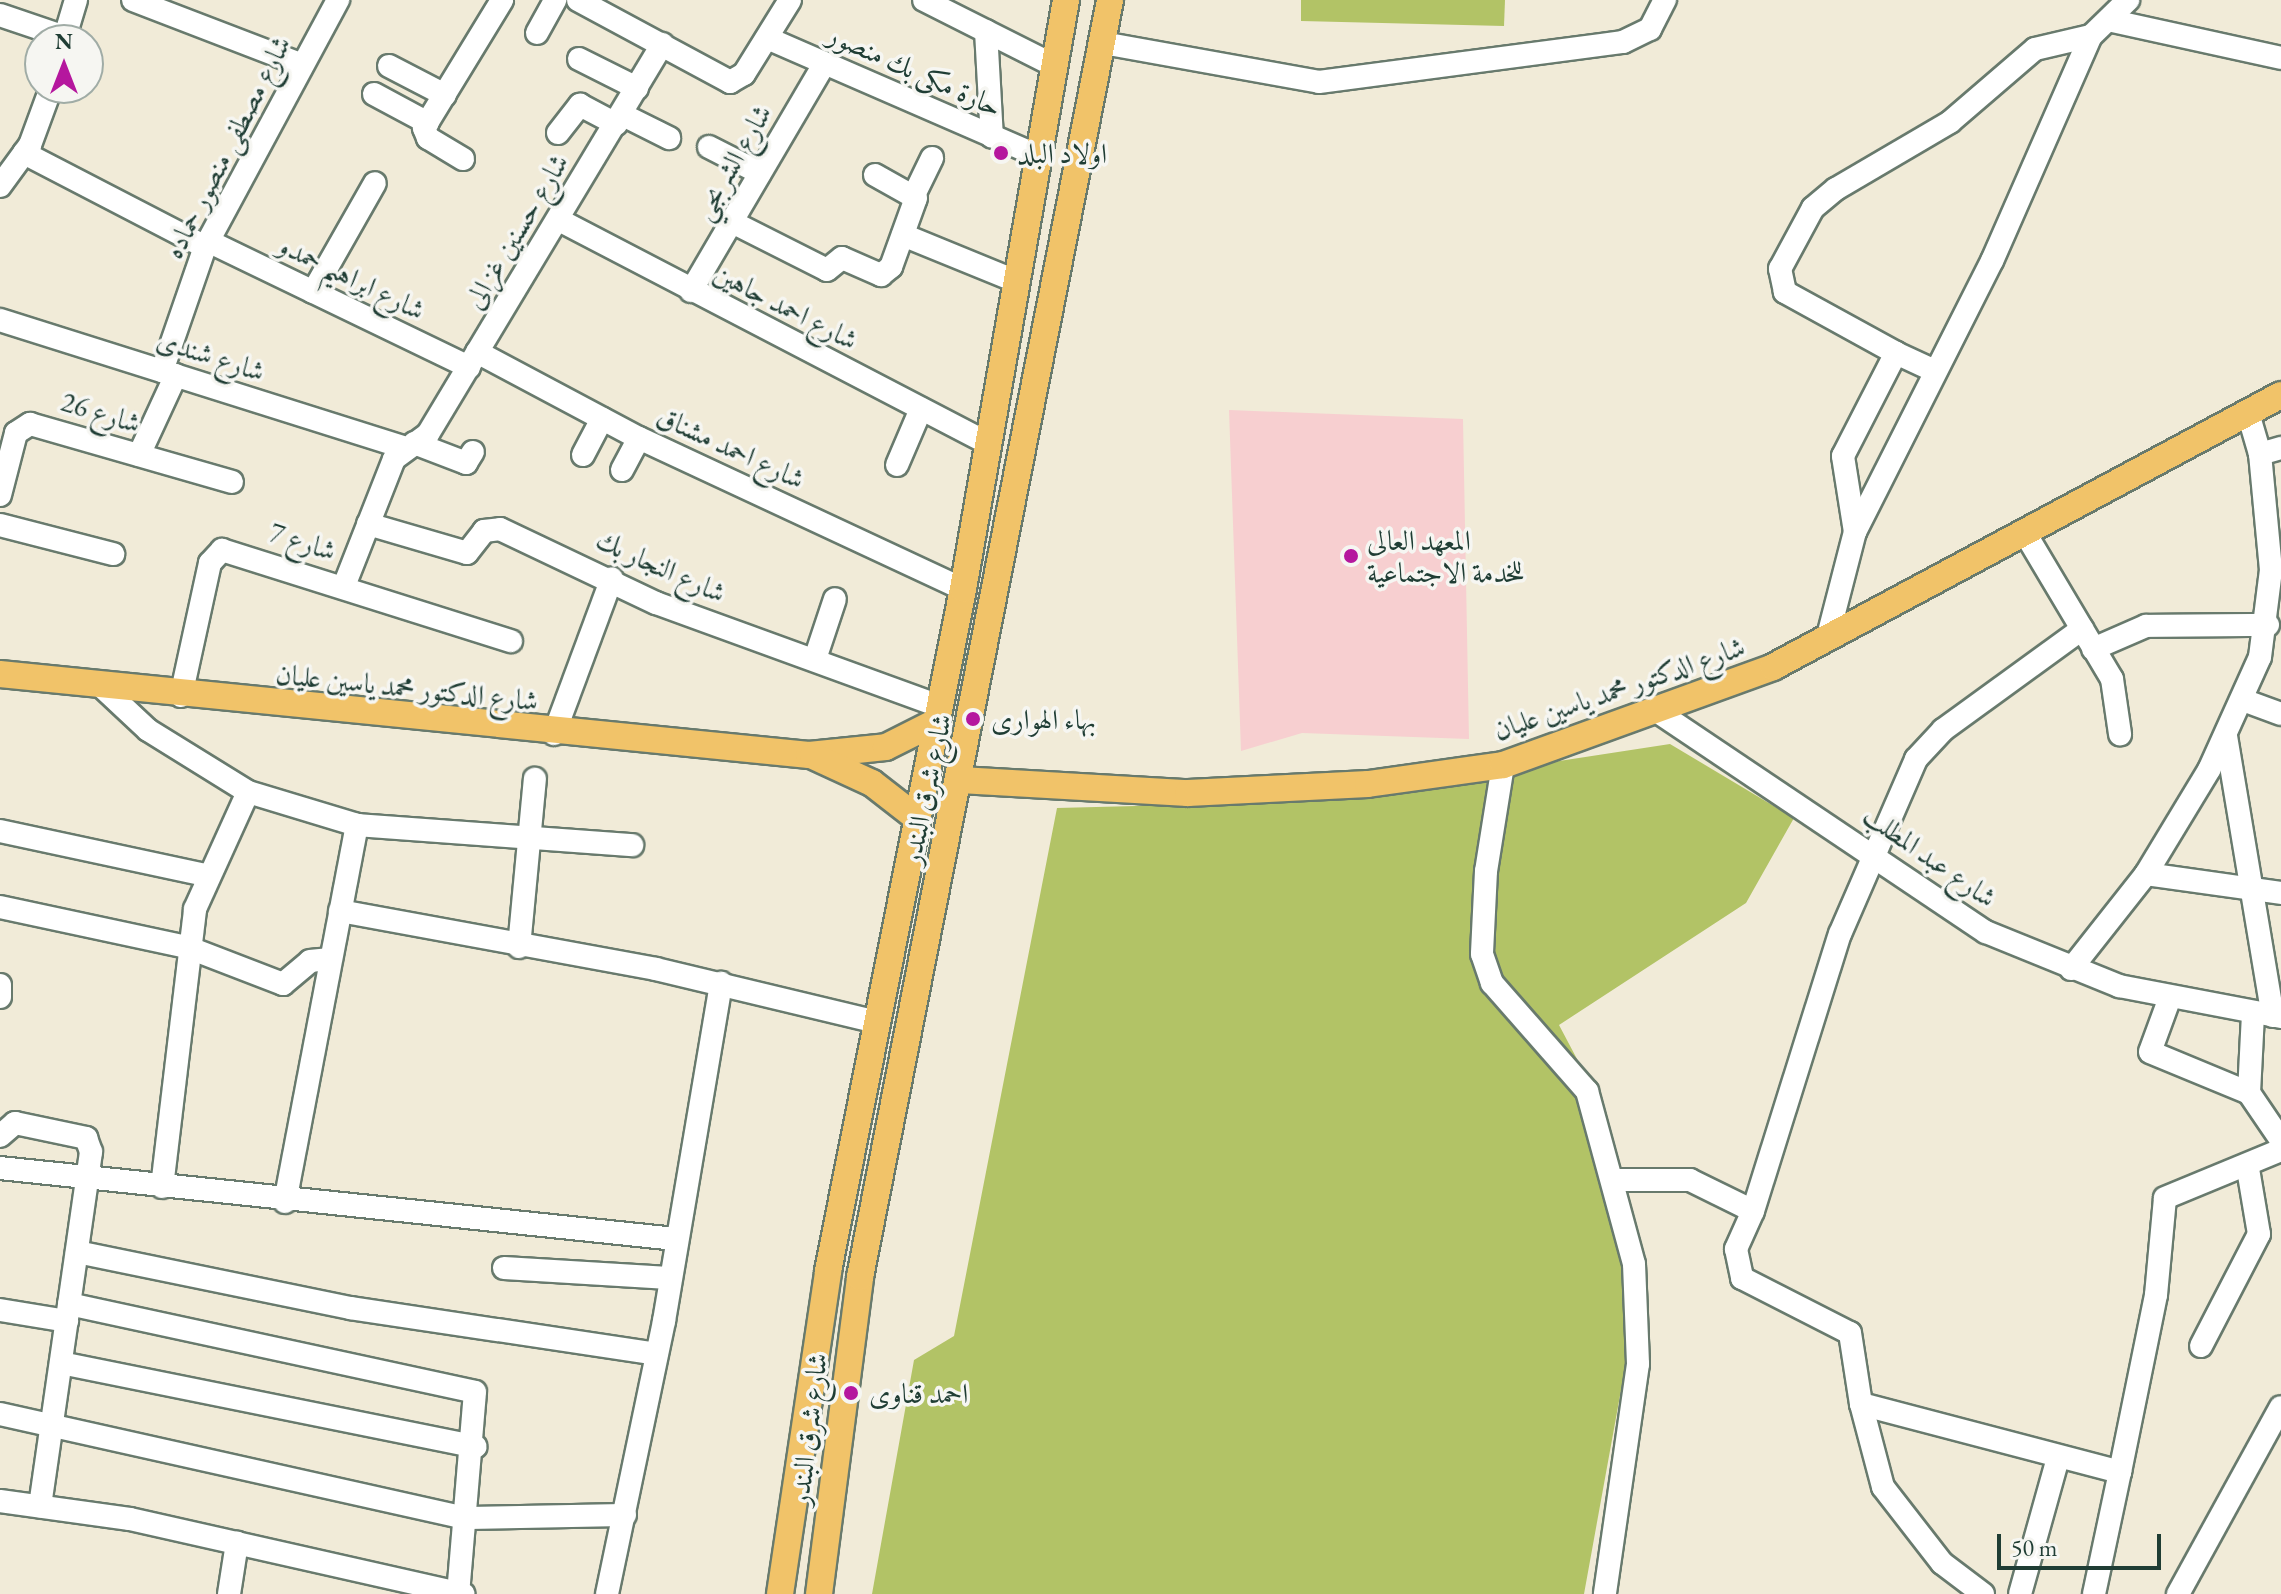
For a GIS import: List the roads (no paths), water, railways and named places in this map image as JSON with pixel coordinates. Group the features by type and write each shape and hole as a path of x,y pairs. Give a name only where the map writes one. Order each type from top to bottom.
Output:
{"main road":[{"name":"شارع شرق البندر","path":"780,1594 828,1271 963,589 1066,0"},
{"name":"شارع شرق البندر","path":"819,1594 860,1277 960,780 1110,0"},
{"name":"شارع الدكتور محمد ياسين عليان","path":"960,780 1188,793 1368,784 1503,765 1661,714 1827,640 2281,395"},
{"name":"شارع الدكتور محمد ياسين عليان","path":"0,674 554,734 809,755 886,747 937,714"},
{"name":"شارع الدكتور محمد ياسين عليان","path":"809,755 872,783 917,818"}],"street":[{"path":"69,24 76,0"},
{"path":"135,0 302,65"},
{"name":"شارع مصطفى منصور حماده","path":"139,455 169,373 206,244 338,0"},
{"path":"463,159 428,138 428,123 502,0"},
{"path":"537,33 555,0"},
{"path":"578,0 730,82 744,74 790,0"},
{"path":"924,0 1055,66"},
{"path":"1103,43 1319,82 1623,42 1650,29 1665,0"},
{"path":"1935,371 1813,310 1779,281 1813,208 1950,122 2035,49 2091,36 2113,21 2128,0"},
{"path":"0,15 24,24"},
{"path":"2113,21 2281,58"},
{"path":"986,31 992,137"},
{"path":"1827,640 1855,532 1935,371 2091,36"},
{"name":"حارة مكى بك منصور","path":"767,38 1039,156"},
{"name":"شارع حسنين غزالى","path":"409,445 428,434 662,44"},
{"path":"579,59 637,88"},
{"name":"شارع الشربجي","path":"691,291 825,63"},
{"path":"389,66 445,95"},
{"path":"374,94 428,123"},
{"path":"0,186 24,153 44,104"},
{"path":"558,133 580,105 669,138"},
{"path":"709,147 760,173"},
{"name":"شارع ابراهيم حمدو","path":"24,153 206,244 473,360"},
{"path":"732,222 827,270 842,258 881,275 903,235 915,193 932,158"},
{"path":"875,175 915,193"},
{"path":"313,292 375,183"},
{"name":"شارع احمد جاهين","path":"559,220 987,443"},
{"path":"903,235 1016,281"},
{"name":"شارع شندى","path":"0,320 466,463 473,452"},
{"path":"1855,532 1843,456 1896,353"},
{"name":"شارع احمد مشناق","path":"473,360 963,589"},
{"path":"897,465 921,409"},
{"path":"2071,969 2146,874 2271,655 2268,625 2270,451 2248,413"},
{"path":"583,455 602,419"},
{"name":"شارع 26","path":"0,495 8,433 39,425 232,482"},
{"path":"622,470 639,438"},
{"path":"344,586 368,524 409,445"},
{"name":"شارع النجار بك","path":"368,524 467,553 495,528 612,578 656,603 815,659 937,714"},
{"path":"0,525 113,554"},
{"path":"2025,533 2116,689 2120,734"},
{"name":"شارع 7","path":"181,696 214,555 231,549 511,641"},
{"path":"554,734 612,578"},
{"path":"815,659 835,599"},
{"path":"1983,1594 1942,1563 1883,1487 1861,1404 1850,1333 1742,1278 1736,1249 1753,1211 1874,853 1925,745 2088,639 2146,626 2268,625"},
{"path":"102,687 148,730 248,792 357,825 530,843 632,845"},
{"path":"2243,700 2281,714"},
{"name":"شارع عبد المطلب","path":"1661,714 1874,853 1946,909 2071,969 2169,1000 2269,1016"},
{"path":"2226,736 2253,890 2269,1016 2249,1093"},
{"path":"1503,765 1486,871 1482,954 1492,983 1587,1091 1616,1180 1634,1264 1638,1364 1605,1594"},
{"path":"519,947 535,779"},
{"path":"162,1187 187,947 205,875 248,792"},
{"path":"285,1202 328,959 357,825"},
{"path":"0,831 205,875"},
{"path":"2146,874 2281,893"},
{"path":"0,907 187,947 283,984 310,961 328,959"},
{"path":"340,911 721,983 877,1022"},
{"path":"607,1594 657,1354 721,983"},
{"path":"0,985 0,997"},
{"path":"2169,1000 2150,1052 2249,1093 2281,1140"},
{"path":"2,1127 86,1138 87,1181 40,1506"},
{"path":"2094,1594 2156,1295 2162,1204 2174,1192 2248,1169 2281,1150"},
{"path":"0,1168 87,1181 285,1202 676,1239"},
{"path":"2201,1346 2259,1234 2248,1169"},
{"path":"1616,1180 1690,1180 1753,1211"},
{"path":"77,1252 350,1308 657,1354"},
{"path":"504,1268 669,1278"},
{"path":"0,1310 68,1312 464,1384 478,1406 460,1594 237,1543 0,1501"},
{"path":"61,1363 476,1447"},
{"path":"1861,1404 2120,1472"},
{"path":"2178,1594 2281,1407"},
{"path":"0,1414 467,1518 625,1515"},
{"path":"2020,1594 2058,1458"},
{"path":"229,1594 237,1543"}],"place":[{"name":"اولاد البلد","path":"1001,153"},
{"name":"المعهد العالى للخدمة الاجتماعية","path":"1351,556"},
{"name":"بهاء الهوارى","path":"973,719"},
{"name":"احمد قناوى","path":"851,1393"}]}
